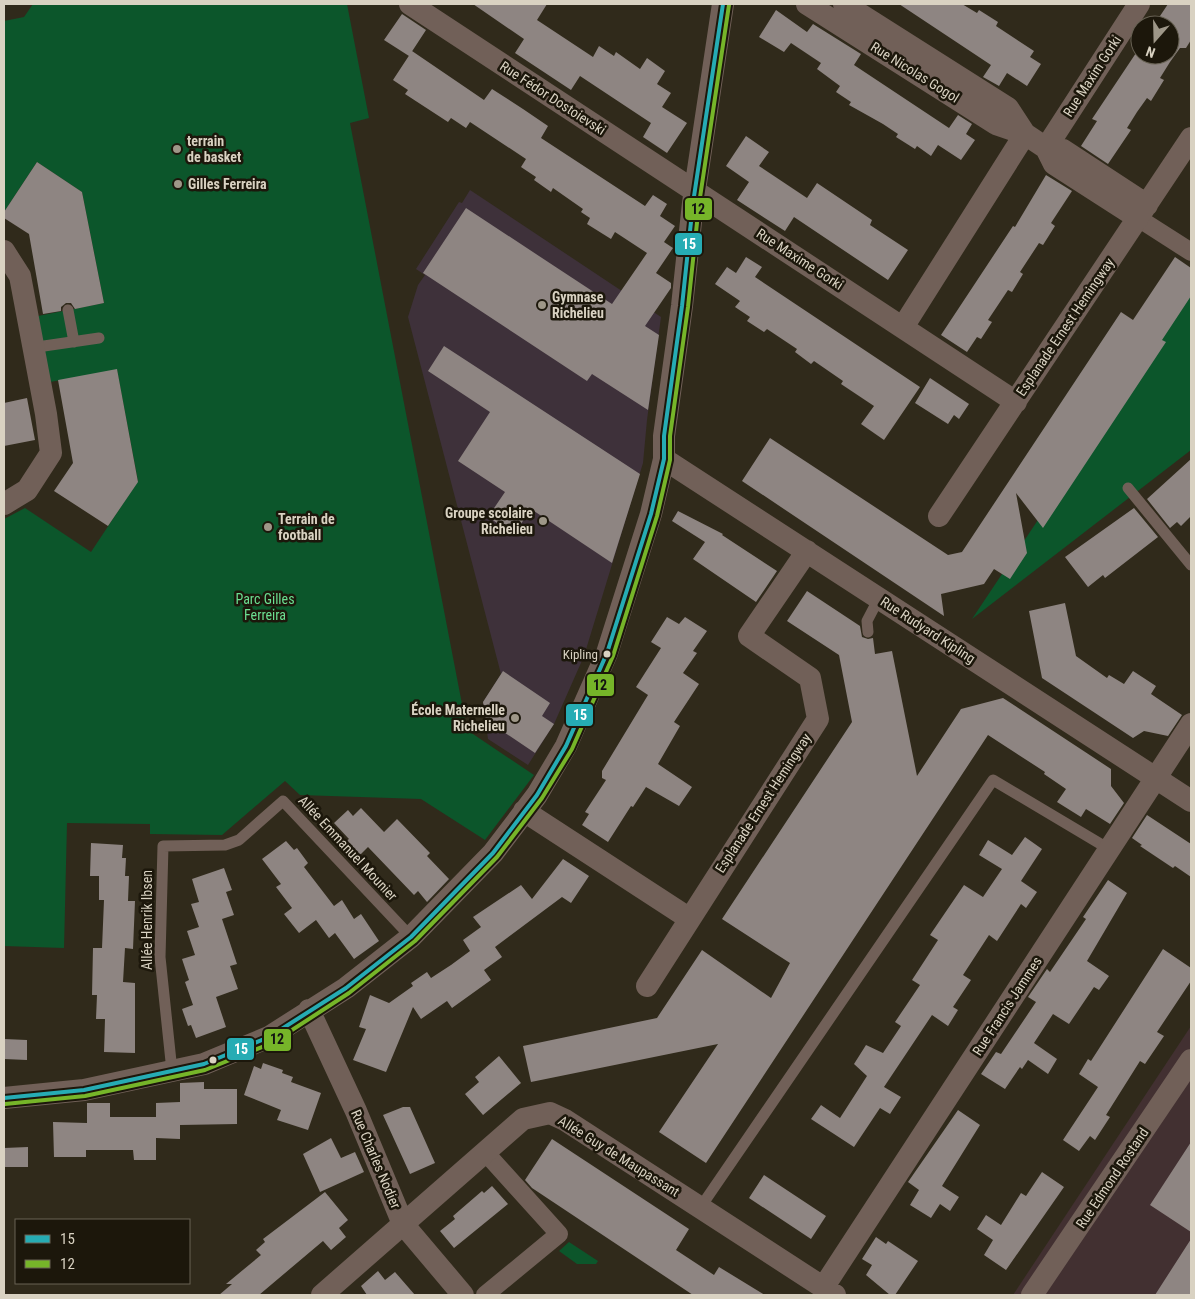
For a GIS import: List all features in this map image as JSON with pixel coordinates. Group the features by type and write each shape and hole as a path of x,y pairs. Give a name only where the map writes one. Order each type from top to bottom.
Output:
{"street":[{"name":"Rue Fédor Dostoievski","path":"410,4 696,192"},
{"path":"4,1098 84,1090 204,1064 269,1037 346,988 411,937 468,881 514,827 537,795 566,746 607,653 638,561 664,459 664,436 723,4"},
{"name":"Rue Nicolas Gogol","path":"807,4 996,124 1025,134 1046,148 1054,164 1142,211"},
{"name":"Rue Nicolas Gogol","path":"844,4 1008,108 1025,134"},
{"name":"Rue Maxim Gorki","path":"1046,148 1138,4"},
{"path":"903,327 1025,134"},
{"name":"Esplanade Ernest Hemingway","path":"940,516 1191,138"},
{"name":"Rue Maxime Gorki","path":"696,192 1016,402"},
{"path":"1142,211 1191,252"},
{"path":"4,251 20,276 46,414 51,452 27,490 4,504"},
{"name":"Rue Rudyard Kipling","path":"664,459 1191,800"},
{"name":"Esplanade Ernest Hemingway","path":"647,986 818,719 810,678 748,636 807,551"},
{"name":"Rue Francis Jammes","path":"829,1292 1109,849 1191,724"},
{"path":"524,811 690,919"},
{"name":"Rue Charles Nodier","path":"309,1010 356,1111 403,1224 463,1295"},
{"name":"Rue Edmond Rostand","path":"1032,1295 1191,1060"},
{"name":"Allée Guy de Maupassant","path":"322,1295 523,1119 550,1113 829,1292"},
{"path":"485,1152 559,1234 485,1295"}],"lane":[{"path":"68,310 74,342"},
{"path":"33,351 44,346 98,338"},
{"path":"1128,488 1191,565"},
{"path":"868,632 867,621 878,598"},
{"path":"700,1208 993,780 1109,849"},
{"name":"Allée Emmanuel Mounier","path":"239,840 283,801 411,937"},
{"name":"Allée Henrik Ibsen","path":"172,1071 160,957 162,846 225,845 239,840"}],"shaded area":[{"name":"Groupe scolaire Richelieu","path":"470,190 661,317 643,463 584,656 554,724 528,765 488,739 483,702 501,674 408,317 418,285 425,275 416,269 459,202 462,203"},
{"path":"1191,1026 1191,1295 1013,1295"}],"green space":[{"name":"Parc Gilles Ferreira","path":"33,4 347,4 369,118 350,123 467,730 534,775 485,840 421,799 300,795 285,781 222,835 150,834 150,824 67,823 64,948 4,946 4,519 25,508 91,552 138,481 117,370 50,382 38,316 104,303 82,192 37,162 4,212 4,21 24,17"},
{"path":"1191,290 1191,450 972,619"},
{"path":"569,1242 598,1261 596,1264 577,1264 559,1251"}],"building":[{"path":"473,4 547,4 537,20 593,57 599,46 614,56 616,52 640,69 647,58 665,71 657,84 671,93 662,107 687,123 667,153 643,137 651,123 580,76 571,90 515,53 524,39"},
{"path":"899,4 962,4 977,13 979,10 998,22 996,26 1034,51 1030,57 1041,64 1027,86 1007,73 999,86 983,77 991,65"},
{"path":"1168,4 1191,4 1191,40 1186,48 1180,48 1180,15 1161,15"},
{"path":"776,10 807,32 813,24 861,54 854,65 949,128 958,115 972,124 966,134 975,140 961,160 938,145 931,156 917,146 915,149 896,137 898,134 883,124 849,105 851,102 836,92 840,86 817,69 821,63 791,43 784,52 759,37"},
{"path":"402,14 426,30 409,56 384,40"},
{"path":"412,51 484,100 492,89 523,109 548,126 541,138 645,206 653,195 667,204 660,216 675,226 664,242 673,248 656,273 671,283 671,288 645,326 659,335 648,410 592,374 587,381 423,273 466,208 612,304 647,253 615,232 611,239 587,224 590,218 581,212 583,209 553,188 551,192 534,180 536,177 521,167 526,159 470,122 466,128 451,118 448,122 405,94 408,90 393,80"},
{"path":"1130,62 1130,65 1168,65 1160,78 1164,80 1151,101 1147,98 1137,112 1127,128 1131,130 1108,164 1081,146 1097,121 1092,119"},
{"path":"746,136 769,152 759,166 807,198 817,183 872,220 870,225 908,250 888,280 794,217 785,231 737,200 749,182 726,166"},
{"path":"37,162 82,192 104,303 75,309 71,303 66,303 61,307 61,311 43,314 29,234 4,218 4,212"},
{"path":"1046,175 1072,191 1051,223 1055,226 1043,245 1039,243 1020,272 1023,274 1012,292 1008,290 988,320 992,322 981,339 977,337 967,352 941,335 1013,226 1015,227"},
{"path":"746,257 762,267 755,277 920,387 884,440 861,424 874,406 841,384 843,381 814,361 811,364 795,352 797,349 767,329 764,332 747,321 750,317 735,307 740,301 715,284 727,267 736,273"},
{"path":"1175,257 1191,268 1191,296 1162,340 1166,342 1043,528 1016,493 1027,553 1010,579 994,569 984,584 941,594 944,616 742,481 770,438 948,555 962,552 1121,312 1133,320"},
{"path":"444,346 640,474 612,563 531,509 514,534 488,517 505,492 458,461 490,412 428,371"},
{"path":"117,369 138,482 108,526 54,491 73,463 58,380"},
{"path":"930,378 969,404 959,419 954,415 948,424 915,403"},
{"path":"27,398 35,440 4,446 4,403"},
{"path":"1191,459 1191,516 1181,526 1177,522 1170,528 1147,499"},
{"path":"1134,508 1158,537 1105,578 1103,575 1088,587 1065,557"},
{"path":"678,511 723,534 777,571 756,602 693,559 705,542 672,521"},
{"path":"807,591 860,626 862,637 873,638 875,654 892,651 917,776 961,709 1003,698 1111,769 1111,786 1124,803 1110,824 1086,809 1081,817 1057,802 1066,789 1044,774 1045,772 988,735 706,1163 659,1132 718,1044 531,1082 523,1046 657,1018 702,950 771,998 790,963 722,919 852,722 839,655 787,621"},
{"path":"1065,603 1076,656 1107,678 1109,675 1124,684 1133,671 1156,686 1151,694 1182,715 1168,736 1144,731 1133,738 1042,678 1029,611"},
{"path":"667,617 679,624 685,617 707,631 693,651 697,653 683,673 699,684 674,722 680,726 658,764 692,787 679,806 646,787 633,807 631,806 608,842 582,825 589,814 585,812 606,780 602,778 602,771 648,695 636,687 661,648 651,642"},
{"name":"École Maternelle Richelieu","path":"503,671 550,703 542,716 554,724 535,753 486,720 483,702"},
{"path":"361,808 384,832 397,819 430,853 427,856 449,879 427,902 418,891 414,895 368,847 360,855 346,841 349,839 334,823 348,810 353,816"},
{"path":"1147,815 1191,844 1191,877 1175,866 1173,868 1140,846 1142,845 1132,838"},
{"path":"1025,837 1042,849 1021,881 1037,892 1026,908 1021,904 997,941 989,935 963,975 971,980 953,1007 958,1010 948,1026 932,1015 884,1087 901,1097 890,1114 880,1108 854,1147 811,1119 821,1105 840,1118 867,1076 854,1064 866,1045 883,1053 901,1026 895,1022 920,985 912,980 938,940 930,935 964,885 983,897 1002,869 979,855 988,840 1012,855"},
{"path":"286,841 294,850 297,848 308,863 304,867 334,906 342,900 354,919 361,914 379,941 354,959 335,933 329,938 316,920 299,933 284,914 292,908 276,887 281,884 262,859"},
{"path":"91,843 123,845 122,858 126,858 125,876 129,876 128,901 135,901 133,949 125,948 123,982 135,983 135,1053 104,1052 105,1019 96,1019 97,995 92,995 93,948 102,948 104,900 99,900 99,876 90,876"},
{"path":"563,859 589,876 571,903 562,897 495,947 502,957 484,970 491,980 452,1008 447,1001 421,1019 413,1007 386,1072 353,1060 366,1029 359,1027 370,995 389,1003 413,986 411,983 427,972 431,978 451,965 470,951 463,940 481,927 473,917 521,885 532,899"},
{"path":"224,868 232,890 226,892 234,915 222,919 237,964 230,966 238,989 216,997 226,1027 196,1038 191,1025 188,1026 182,1009 193,1005 185,982 189,980 182,959 195,955 187,931 199,927 191,904 199,902 192,879"},
{"path":"1108,880 1127,893 1087,961 1109,976 1099,990 1094,987 1069,1024 1053,1014 1034,1043 1057,1059 1048,1074 1028,1060 1022,1069 1020,1067 1005,1089 981,1074 996,1052 1001,1054 1036,1002 1028,997 1047,969 1050,972 1086,919 1083,917"},
{"path":"1163,949 1191,968 1191,981 1157,1032 1164,1036 1145,1064 1140,1061 1106,1115 1110,1117 1095,1140 1090,1136 1079,1151 1063,1140 1098,1087 1079,1074 1088,1059 1091,1061"},
{"path":"4,1039 27,1040 27,1060 4,1059"},
{"path":"499,1056 521,1083 483,1115 465,1094 479,1082 475,1077"},
{"path":"263,1063 283,1070 282,1073 293,1077 291,1082 321,1093 308,1130 277,1120 281,1110 244,1095 254,1066 261,1069"},
{"path":"204,1082 204,1089 237,1089 237,1124 180,1125 180,1139 156,1138 156,1160 134,1160 133,1150 86,1150 86,1157 54,1157 53,1122 87,1123 87,1103 110,1103 110,1117 156,1117 156,1103 180,1102 180,1083"},
{"path":"403,1107 410,1107 435,1163 410,1174 383,1115"},
{"path":"958,1110 980,1125 942,1186 959,1197 950,1211 940,1204 931,1218 910,1205 919,1190 908,1182"},
{"path":"331,1138 341,1158 355,1152 364,1172 320,1192 303,1154"},
{"path":"552,1139 689,1229 676,1250 714,1275 719,1267 765,1295 693,1295 532,1188 525,1180"},
{"path":"1191,1142 1191,1232 1150,1205"},
{"path":"28,1147 28,1167 4,1167 4,1148"},
{"path":"1042,1172 1064,1187 1006,1270 984,1255 993,1240 977,1229 986,1215 1001,1225 1021,1193 1026,1196"},
{"path":"764,1175 826,1216 811,1239 749,1198"},
{"path":"492,1186 508,1204 454,1248 440,1231 455,1219 453,1216 482,1191 484,1193"},
{"path":"325,1192 348,1220 339,1228 346,1237 331,1250 323,1241 259,1295 219,1295 232,1284 226,1284 261,1255 256,1250 265,1242 263,1239"},
{"path":"876,1237 886,1244 888,1241 918,1261 895,1295 890,1295 866,1275 872,1265 862,1259"},
{"path":"1191,1239 1191,1295 1155,1295"},
{"path":"378,1271 385,1280 395,1272 415,1295 367,1295 361,1286"}],"transit line":[{"name":"15","path":"4,1098 84,1090 204,1064 269,1037 346,988 411,937 493,853 537,795 566,746 607,653 651,514 664,459 664,436 682,306 693,203 723,4"},
{"name":"12","path":"5,1104 85,1096 205,1070 272,1043 349,993 415,941 497,857 542,798 572,749 613,656 657,516 670,460 670,436 688,307 699,204 729,5"}],"place":[{"name":"terrain de basket","path":"177,149"},
{"name":"Gilles Ferreira","path":"178,184"},
{"name":"Gymnase Richelieu","path":"542,305"},
{"name":"Groupe scolaire Richelieu","path":"543,521"},
{"name":"Terrain de football","path":"268,527"},
{"name":"Kipling","path":"607,654"},
{"name":"École Maternelle Richelieu","path":"515,718"}]}
